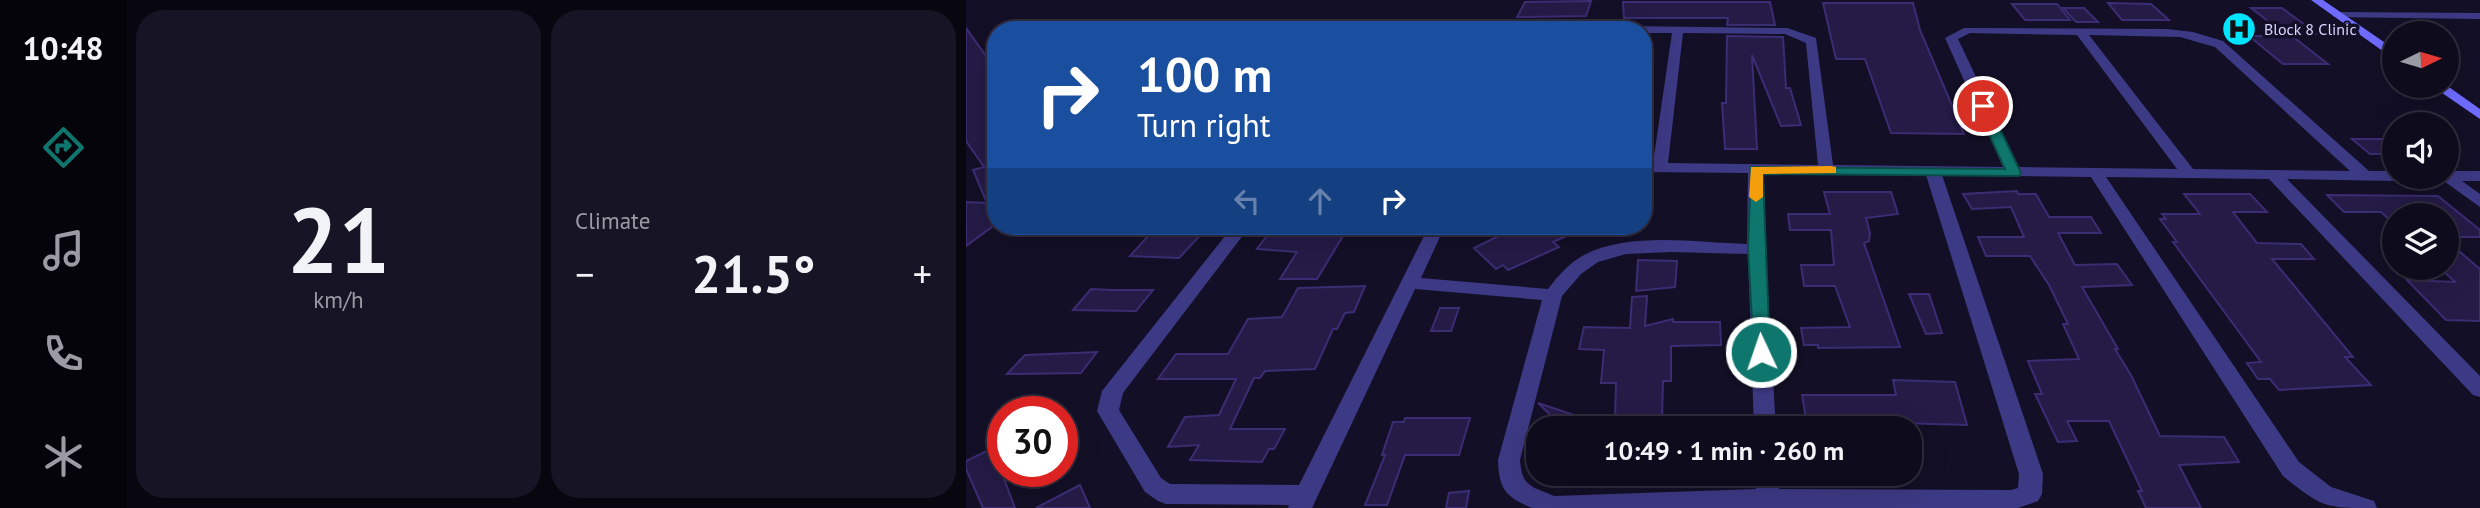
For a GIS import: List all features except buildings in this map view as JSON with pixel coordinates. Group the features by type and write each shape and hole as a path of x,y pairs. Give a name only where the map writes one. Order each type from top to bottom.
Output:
{"street":[{"path":"2316,0 2382,46"},
{"path":"2435,0 2437,16"},
{"path":"2338,15 2480,16"},
{"path":"1652,29 1787,31 1812,41 1826,170"},
{"path":"1660,167 1678,29"},
{"path":"2014,173 1951,38 1968,30 2187,33 2218,44 2365,176"},
{"path":"2080,31 2188,173"},
{"path":"2455,98 2480,115"},
{"path":"1652,167 2382,176"},
{"path":"1756,170 1756,249 1764,416"},
{"path":"1756,249 1626,248 1594,257 1569,274 1553,295 1509,460 1510,477 1518,491 1553,506 1768,499 2011,500 2030,494 2031,474 1933,172"},
{"path":"2096,173 2291,469 2323,494 2365,508"},
{"path":"2274,175 2480,389"},
{"path":"2459,176 2480,176"},
{"path":"2459,186 2480,202"},
{"path":"1235,235 1113,391 1108,411 1153,485 1166,494 1303,502 1432,235"},
{"path":"1408,283 1553,295"},
{"path":"1767,486 1768,499"}],"slow traffic":[{"path":"1756,197 1756,170 1831,170"}],"place":[{"name":"Block 8 Clinic","path":"2239,29"}],"route":[{"path":"1761,352 1756,249 1756,170 2014,173 1983,106"}]}
